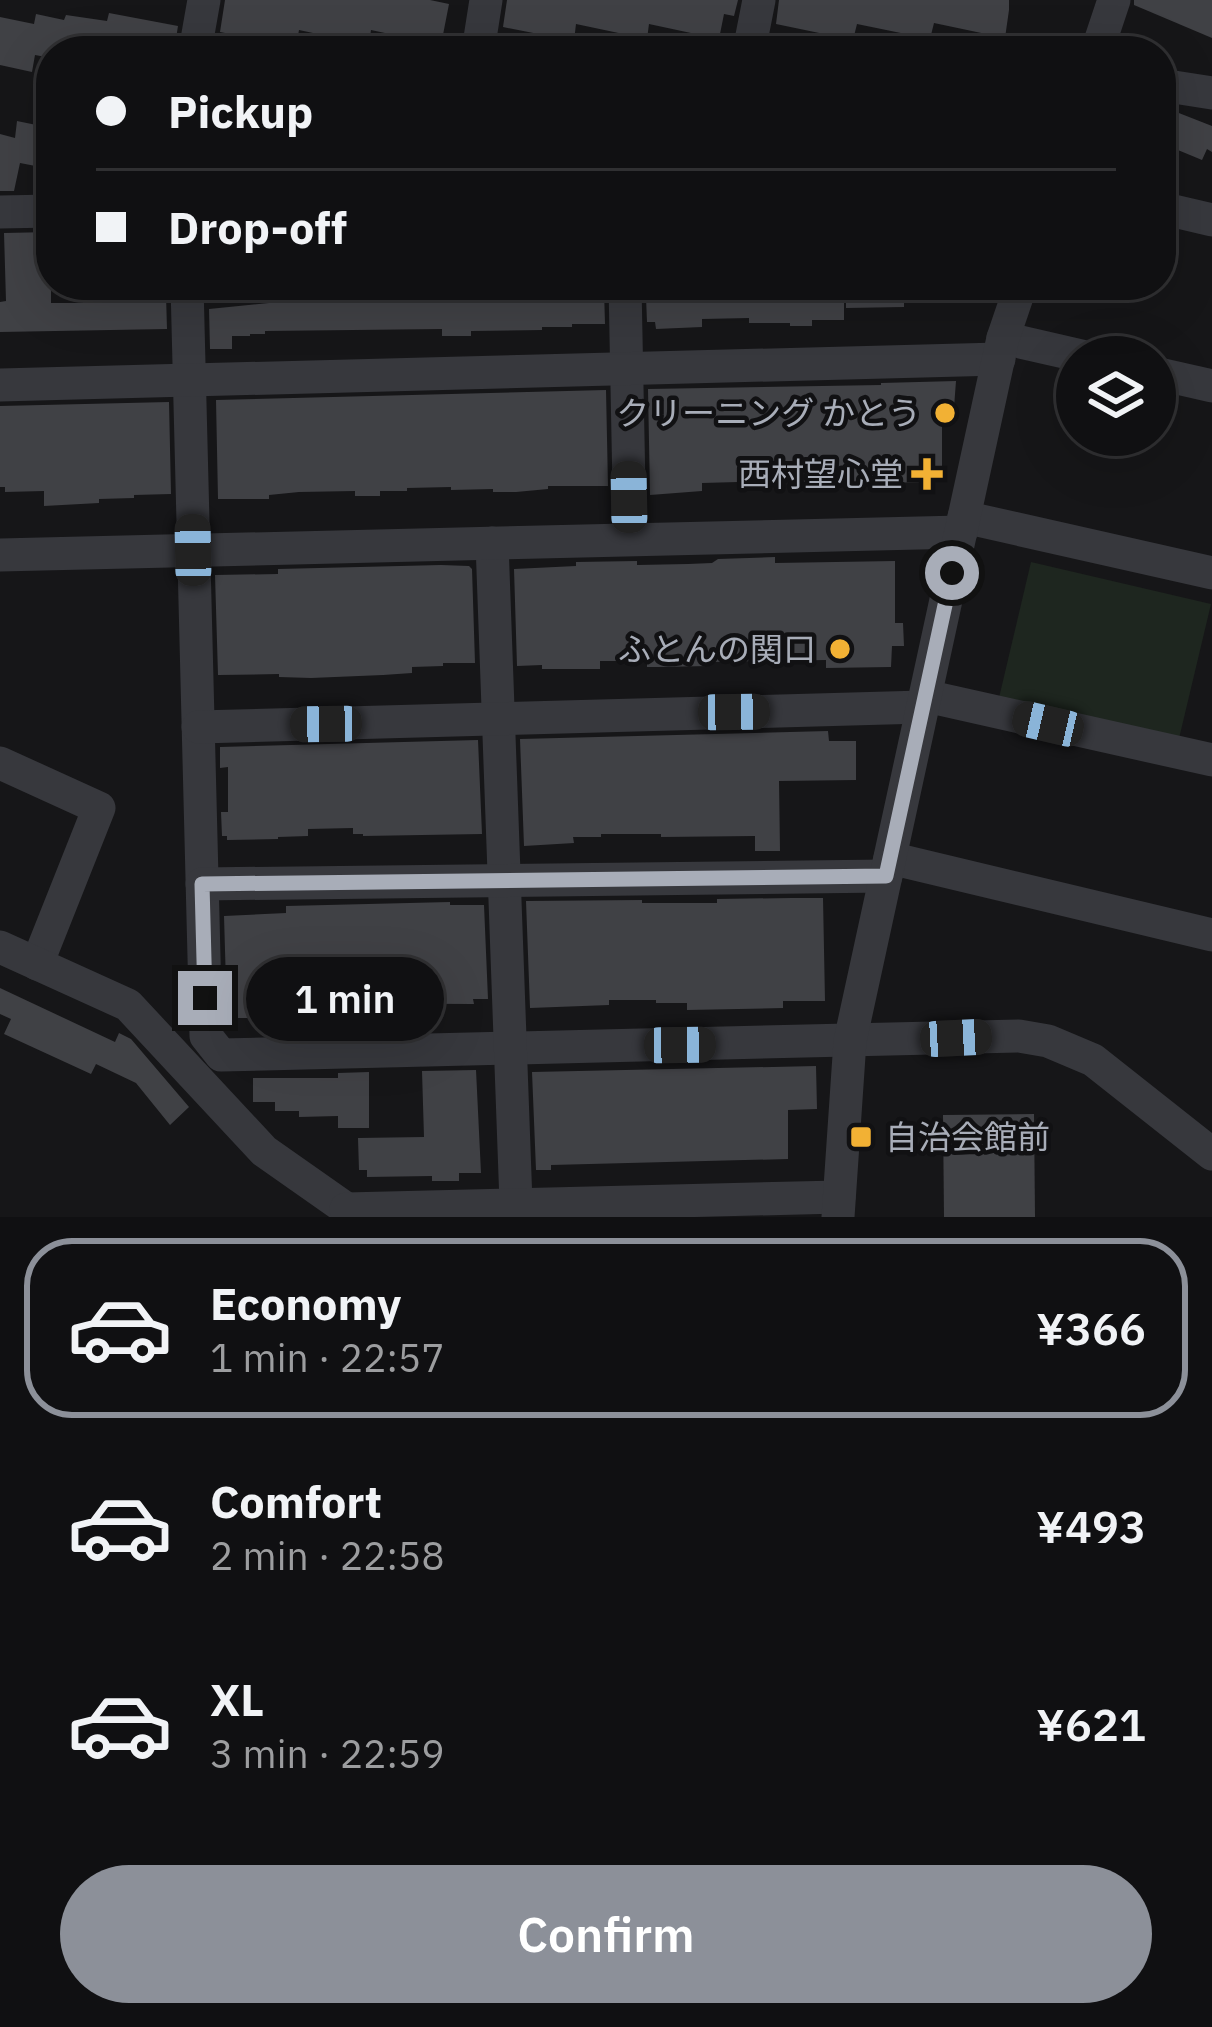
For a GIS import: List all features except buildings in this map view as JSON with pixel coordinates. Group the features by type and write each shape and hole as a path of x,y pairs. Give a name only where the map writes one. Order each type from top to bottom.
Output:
{"street":[{"path":"198,36 204,0"},
{"path":"480,36 486,0"},
{"path":"752,36 759,0"},
{"path":"1102,36 1114,0"},
{"path":"1176,87 1212,93"},
{"path":"0,212 36,211"},
{"path":"1176,212 1212,220"},
{"path":"187,300 206,1036 221,1055 1019,1036 1048,1041 1094,1060 1212,1154"},
{"path":"625,300 630,539"},
{"path":"0,947 128,1005 264,1151 352,1213 516,1203 839,1207 850,1041 1001,349 1016,300"},
{"path":"0,385 626,369 1001,349 1056,354"},
{"path":"1176,378 1212,386"},
{"path":"0,555 630,539 963,524 1212,573"},
{"path":"492,543 516,1203"},
{"path":"198,727 924,702 1212,760"},
{"path":"0,763 99,808 37,964"},
{"path":"202,884 504,881 888,867 1212,934"}],"shaded area":[{"path":"1031,562 1211,604 1177,747 998,702"}],"place":[{"name":"クリーニング かとう","path":"945,413"},
{"name":"西村望心堂","path":"927,474"},
{"name":"ふとんの関口","path":"840,649"},
{"name":"自治会館前","path":"861,1137"}],"route":[{"path":"205,998 202,884 886,876 952,573"}]}
